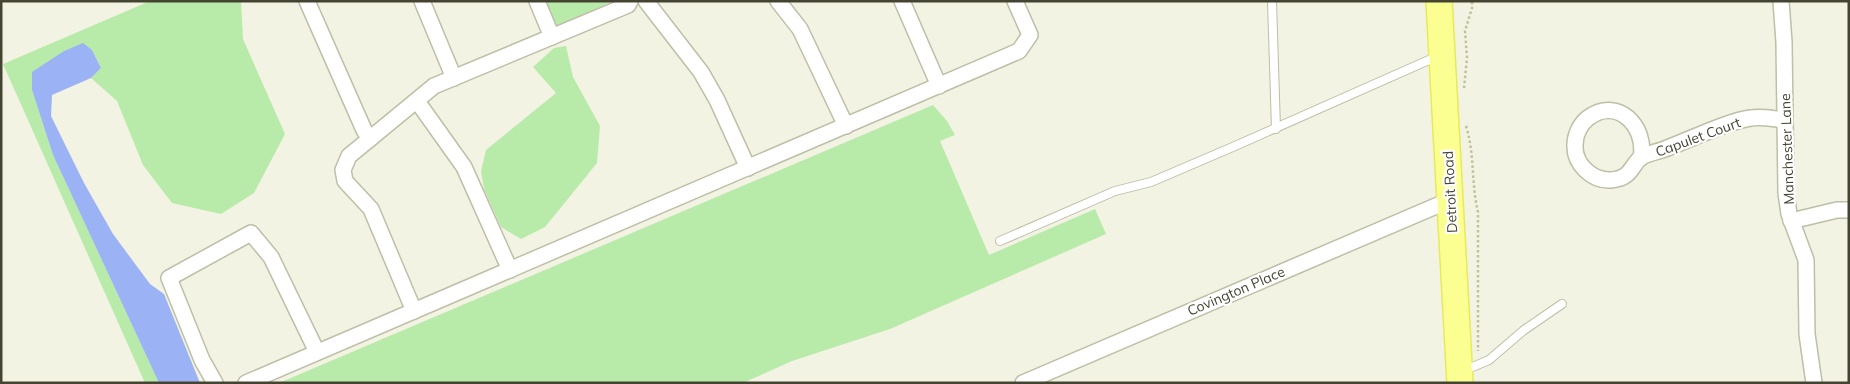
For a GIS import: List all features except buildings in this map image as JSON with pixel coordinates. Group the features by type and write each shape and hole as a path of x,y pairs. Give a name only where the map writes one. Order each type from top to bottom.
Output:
{"main road":[{"name":"Detroit Road","path":"1439,1 1450,200 1466,373"}],"street":[{"path":"308,1 364,130 370,139"},
{"path":"422,1 454,78"},
{"path":"537,1 552,37"},
{"path":"414,311 371,209 345,181 343,170 349,156 417,102 434,86 628,5 630,1"},
{"path":"646,1 701,72 717,100 748,168"},
{"path":"778,1 800,29 846,126"},
{"path":"902,1 939,86"},
{"path":"246,383 1020,51 1030,35 1015,1"},
{"name":"Manchester Lane","path":"1781,1 1784,42 1786,193 1791,221 1806,260 1807,334 1814,383"},
{"path":"417,102 464,167 510,270"},
{"name":"Capulet Court","path":"1640,158 1643,148 1638,129 1633,122 1616,112 1597,114 1588,118 1577,134 1575,153 1585,170 1592,176 1611,180 1620,178 1636,166 1640,158 1751,118 1785,120"},
{"name":"Covington Place","path":"1023,383 1450,200"},
{"path":"1791,221 1837,210 1849,210"},
{"path":"215,383 202,360 169,278 251,233 271,257 317,352"}],"lane":[{"path":"1272,1 1276,128"},
{"path":"1000,241 1115,190 1150,182 1442,55"},
{"path":"1466,373 1489,360 1524,330 1562,304"}],"path":[{"path":"1463,96 1467,58 1465,30 1472,8 1472,1"},
{"path":"1464,121 1470,139 1473,194 1478,212 1466,373"}],"green space":[{"path":"150,1 241,1 243,39 285,134 254,193 221,214 172,203 143,165 117,101 91,78 101,68 92,50 83,44 64,51 32,90 53,155 159,383 145,383 3,64"},
{"path":"541,1 612,1 555,30"},
{"path":"566,46 573,77 600,126 597,163 545,227 521,239 501,227 484,189 481,171 486,150 556,93 533,67 554,48"},
{"path":"933,105 947,121 955,135 940,141 989,255 1095,209 1106,234 890,329 792,361 743,383 279,383"}],"water":[{"path":"83,43 92,50 101,68 91,78 52,95 51,116 84,183 113,234 150,284 164,294 200,383 159,383 53,155 32,90 32,72 64,51"}]}
